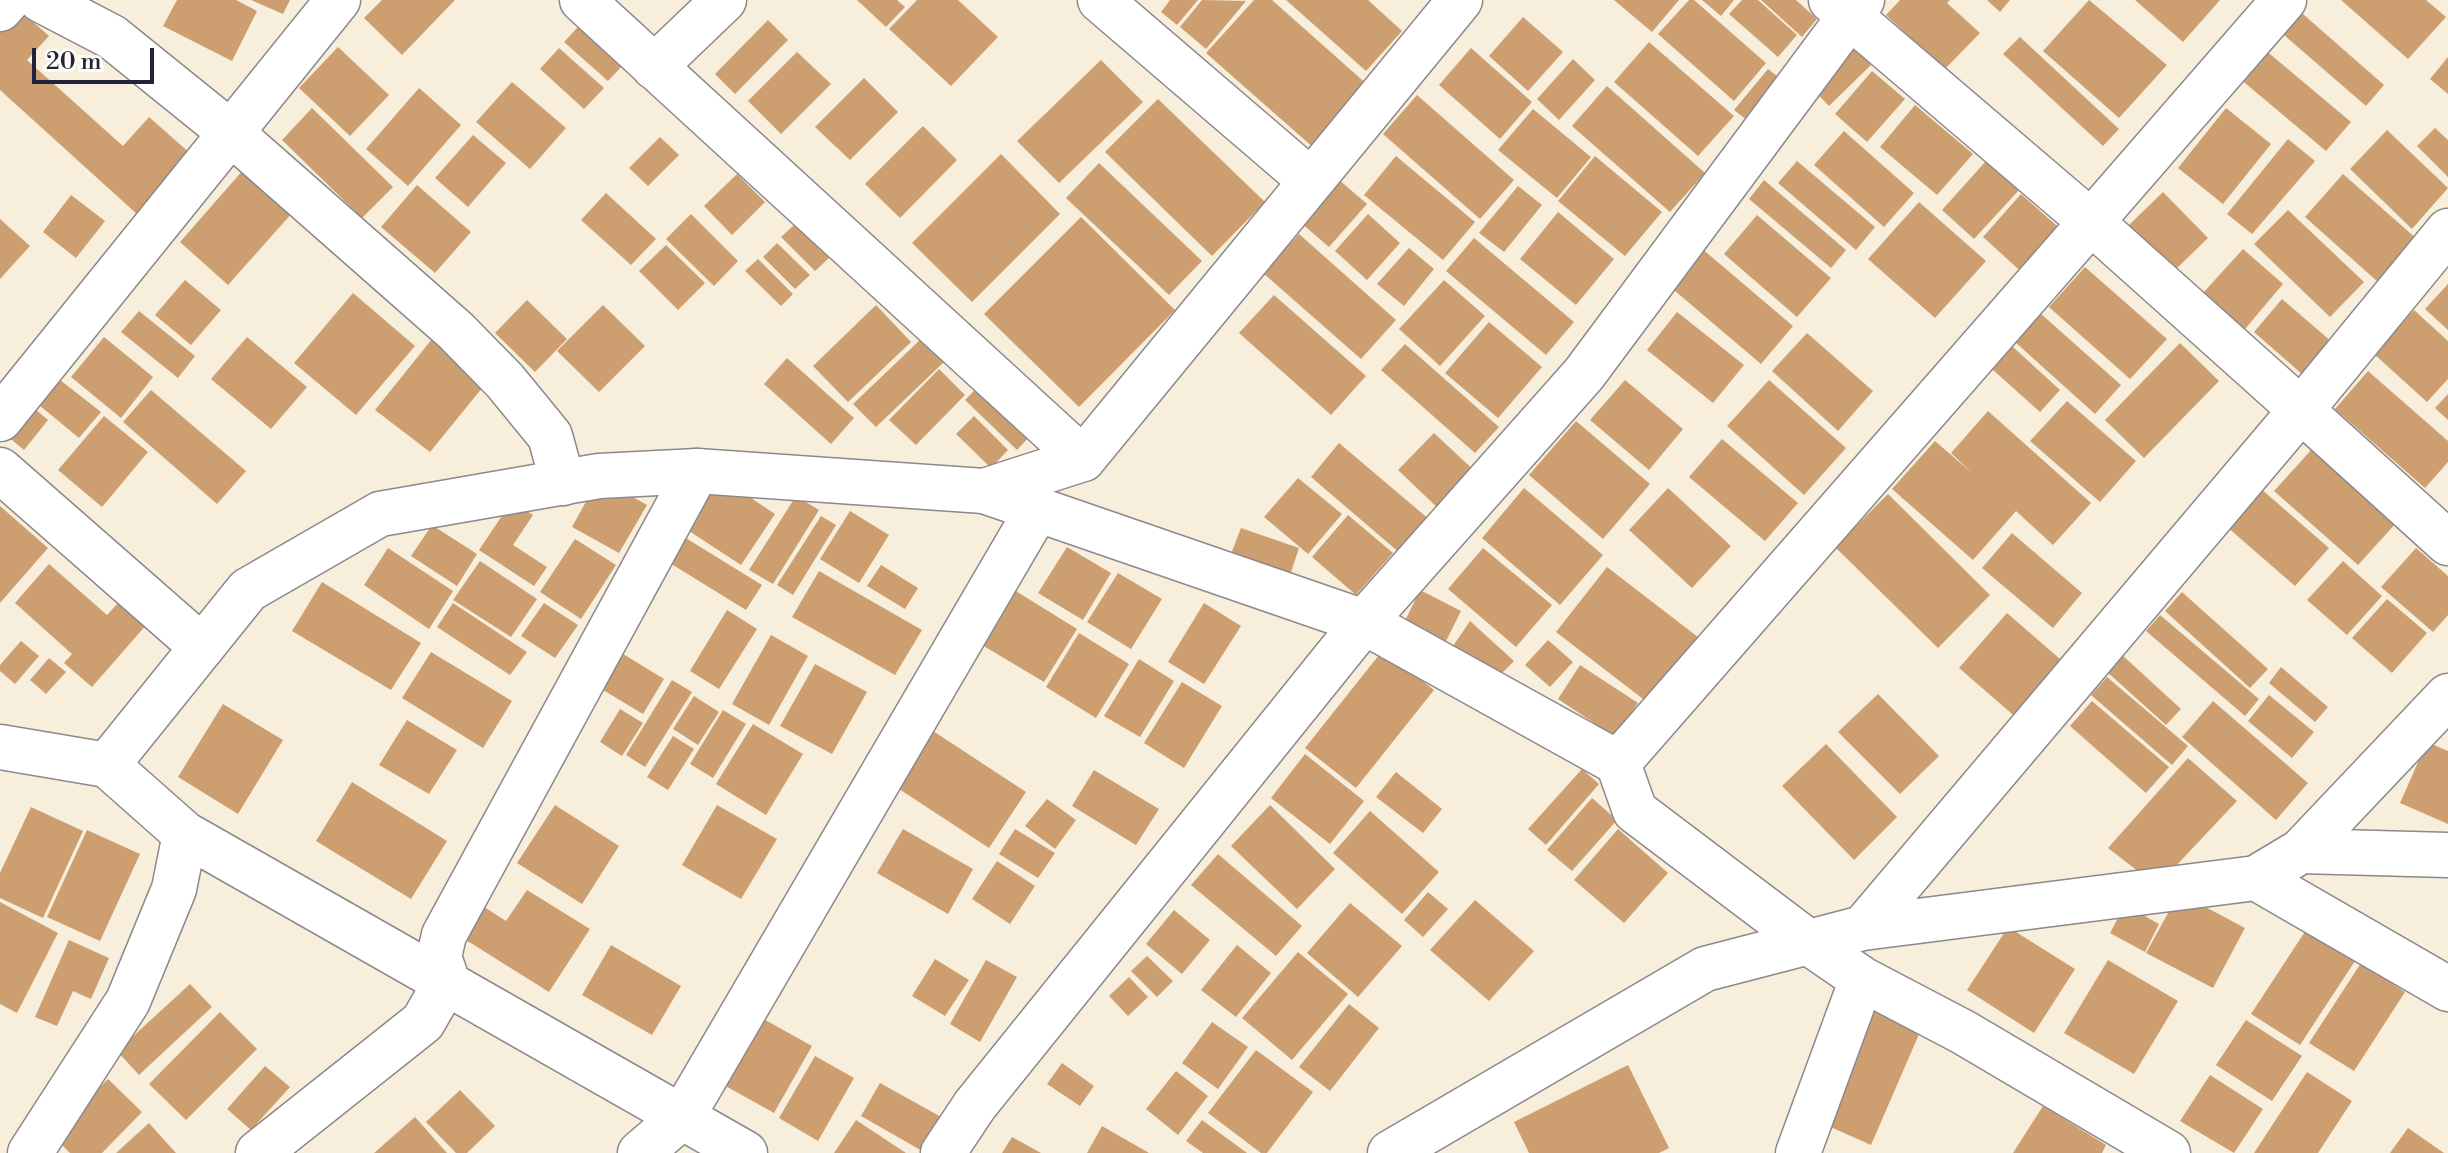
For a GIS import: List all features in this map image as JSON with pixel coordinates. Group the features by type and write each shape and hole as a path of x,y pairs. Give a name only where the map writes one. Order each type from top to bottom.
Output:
{"street":[{"path":"0,9 8,0"},
{"path":"41,0 112,37 231,133 456,331 505,381 550,436 563,483"},
{"path":"0,419 338,0"},
{"path":"582,0 1083,459"},
{"path":"654,67 724,0"},
{"path":"1100,0 1311,181"},
{"path":"984,491 1083,459 1460,0"},
{"path":"1618,763 2284,0"},
{"path":"943,1153 975,1105 1364,622 1584,374 1847,5 2448,543"},
{"path":"1863,928 2301,410 2448,231"},
{"path":"0,470 202,647"},
{"path":"258,1153 423,1022 447,980 439,957 444,935 697,471"},
{"path":"107,765 248,590 380,514 599,476 697,471 984,491 1364,622 1618,763 1635,811 1697,862 1862,979 1963,1032 2143,1147"},
{"path":"640,1153 682,1117 1037,510"},
{"path":"1390,1153 1705,969 1811,944 1863,928 2256,878 2301,851 2448,696"},
{"path":"0,747 107,765 185,834 447,980 745,1153"},
{"path":"30,1153 128,1001 174,889 185,834"},
{"path":"2301,851 2448,855"},
{"path":"2256,878 2448,989"},
{"path":"1798,1153 1862,979"}],"building":[{"path":"177,0 236,0 257,11 232,61 163,26"},
{"path":"251,0 290,0 283,14"},
{"path":"382,0 455,0 402,55 364,18"},
{"path":"857,0 897,0 905,7 886,27"},
{"path":"917,0 958,0 998,37 951,86 889,29"},
{"path":"1170,0 1198,0 1177,25 1161,12"},
{"path":"1202,0 1246,1 1206,49 1180,27"},
{"path":"1254,0 1272,0 1370,87 1315,149 1206,53"},
{"path":"1286,0 1368,0 1402,31 1366,71"},
{"path":"1614,0 1679,0 1652,32"},
{"path":"1689,0 1694,0 1766,63 1734,101 1658,34"},
{"path":"1702,0 1734,0 1721,16"},
{"path":"1742,0 1758,0 1797,35 1778,57 1729,14"},
{"path":"1761,0 1796,0 1817,19 1802,37"},
{"path":"1900,0 1950,0 1947,3 1980,33 1945,69 1886,15"},
{"path":"1987,0 2010,0 2000,12"},
{"path":"2089,0 2167,65 2119,118 2043,51"},
{"path":"2135,0 2220,0 2183,42"},
{"path":"2341,0 2426,0 2446,17 2408,59"},
{"path":"2296,8 2384,85 2366,106 2277,29"},
{"path":"18,9 49,36 27,60 123,146 149,117 192,155 138,215 0,90 0,29"},
{"path":"1523,17 1563,52 1528,91 1489,56"},
{"path":"768,20 788,40 735,94 715,74"},
{"path":"578,27 622,66 608,81 564,42"},
{"path":"2020,37 2119,129 2103,146 2003,54"},
{"path":"1649,42 1734,116 1698,156 1614,82"},
{"path":"1849,42 1871,65 1829,106 1806,82"},
{"path":"338,47 389,95 350,136 299,88"},
{"path":"559,48 604,88 584,109 540,69"},
{"path":"1471,48 1532,102 1500,139 1439,85"},
{"path":"2264,49 2351,122 2326,151 2239,78"},
{"path":"797,52 831,84 781,134 748,101"},
{"path":"2448,57 2448,94 2430,79"},
{"path":"1573,59 1595,80 1559,120 1537,99"},
{"path":"1101,60 1143,102 1059,183 1017,141"},
{"path":"1768,69 1800,94 1766,135 1734,110"},
{"path":"1872,71 1905,99 1867,142 1835,114"},
{"path":"864,78 898,112 850,160 815,127"},
{"path":"512,82 566,128 530,169 476,122"},
{"path":"1607,86 1705,173 1670,212 1572,126"},
{"path":"419,88 461,125 408,186 366,149"},
{"path":"1417,95 1514,180 1480,219 1383,134"},
{"path":"1158,99 1265,202 1212,256 1105,152"},
{"path":"1915,105 1973,154 1937,195 1880,147"},
{"path":"312,108 393,187 362,218 282,140"},
{"path":"2226,108 2271,144 2223,204 2178,168"},
{"path":"1533,109 1591,157 1557,198 1498,150"},
{"path":"923,126 957,160 900,218 865,184"},
{"path":"2435,128 2448,140 2448,177 2417,146"},
{"path":"2387,130 2448,188 2412,229 2350,169"},
{"path":"1844,131 1914,193 1884,227 1814,165"},
{"path":"473,135 506,163 468,207 435,178"},
{"path":"660,137 679,155 648,186 629,168"},
{"path":"2288,139 2315,161 2252,234 2227,214"},
{"path":"1001,154 1060,214 972,302 912,243"},
{"path":"1396,156 1475,222 1443,260 1364,195"},
{"path":"1595,156 1662,212 1625,256 1558,201"},
{"path":"1797,161 1875,227 1856,250 1778,183"},
{"path":"1986,161 2019,190 1974,239 1942,210"},
{"path":"1099,163 1202,261 1169,295 1066,198"},
{"path":"244,169 293,212 228,285 180,242"},
{"path":"737,174 765,202 732,235 704,206"},
{"path":"2343,174 2426,247 2387,290 2305,217"},
{"path":"1338,179 1367,204 1329,247 1300,222"},
{"path":"1764,180 1846,250 1831,268 1749,199"},
{"path":"417,185 471,232 435,273 381,227"},
{"path":"1518,186 1542,205 1504,252 1479,233"},
{"path":"2163,192 2208,238 2174,271 2129,225"},
{"path":"606,193 656,239 631,265 581,220"},
{"path":"2021,194 2066,234 2027,277 1983,237"},
{"path":"71,195 105,221 76,258 43,232"},
{"path":"1919,202 1986,261 1935,318 1868,259"},
{"path":"2288,210 2364,282 2330,317 2254,244"},
{"path":"1558,212 1614,259 1576,305 1520,259"},
{"path":"691,214 738,261 714,286 666,239"},
{"path":"1368,214 1400,243 1367,280 1335,251"},
{"path":"1757,215 1831,278 1797,317 1724,254"},
{"path":"1081,217 1175,310 1079,407 984,314"},
{"path":"0,219 30,246 0,279"},
{"path":"794,225 829,258 815,271 781,237"},
{"path":"1299,234 1396,320 1361,359 1263,273"},
{"path":"1474,238 1574,322 1546,355 1446,271"},
{"path":"777,243 810,275 795,289 763,257"},
{"path":"666,245 705,283 678,310 639,271"},
{"path":"1700,247 1793,326 1761,364 1668,285"},
{"path":"1409,248 1434,269 1404,306 1377,284"},
{"path":"2243,249 2283,284 2245,329 2203,293"},
{"path":"758,259 793,294 781,306 745,271"},
{"path":"2085,267 2167,339 2130,379 2049,307"},
{"path":"185,280 221,310 191,345 155,315"},
{"path":"1444,280 1485,316 1440,366 1399,329"},
{"path":"2448,284 2448,330 2425,309"},
{"path":"353,293 415,346 356,415 294,363"},
{"path":"1274,295 1366,376 1331,415 1239,333"},
{"path":"2282,299 2332,342 2303,375 2254,332"},
{"path":"527,300 567,339 535,372 495,333"},
{"path":"603,305 645,346 599,392 557,351"},
{"path":"876,305 911,342 848,402 813,366"},
{"path":"2414,310 2448,341 2448,379 2427,402 2374,354"},
{"path":"139,311 195,356 178,378 121,332"},
{"path":"1677,312 1744,365 1713,403 1647,350"},
{"path":"2040,313 2121,385 2095,414 2015,342"},
{"path":"1489,322 1542,367 1498,418 1445,373"},
{"path":"1807,333 1873,391 1838,431 1772,371"},
{"path":"104,337 153,377 121,418 71,377"},
{"path":"247,337 307,387 271,429 211,379"},
{"path":"432,339 487,382 430,452 375,410"},
{"path":"921,339 944,362 876,427 853,404"},
{"path":"2180,343 2219,381 2144,458 2105,420"},
{"path":"1405,344 1499,427 1475,453 1381,370"},
{"path":"2012,346 2060,390 2040,412 1992,369"},
{"path":"787,358 854,418 831,444 764,384"},
{"path":"939,369 965,395 916,445 889,420"},
{"path":"2368,371 2448,441 2448,462 2425,488 2335,409"},
{"path":"60,380 101,412 79,438 39,405"},
{"path":"1625,380 1683,429 1649,470 1590,420"},
{"path":"1769,380 1846,448 1804,495 1727,426"},
{"path":"981,384 1032,434 1017,450 965,400"},
{"path":"151,390 246,471 217,504 123,422"},
{"path":"2448,394 2448,420 2435,408"},
{"path":"2067,401 2136,461 2100,502 2030,441"},
{"path":"30,405 48,420 24,450 6,435"},
{"path":"1988,411 2091,503 2053,545 2016,511 1973,560 1892,489 1935,441 1972,473 1951,453"},
{"path":"104,416 148,452 102,507 58,470"},
{"path":"974,416 1008,450 991,468 956,434"},
{"path":"1576,421 1650,484 1603,539 1529,475"},
{"path":"1434,433 1479,475 1443,513 1398,470"},
{"path":"1722,439 1798,503 1765,541 1689,477"},
{"path":"1339,443 1437,526 1408,560 1311,477"},
{"path":"2313,448 2397,522 2358,565 2274,491"},
{"path":"599,478 647,505 619,553 572,527"},
{"path":"721,478 775,514 741,565 686,529"},
{"path":"1298,478 1342,514 1308,554 1264,517"},
{"path":"1524,488 1603,555 1560,605 1482,538"},
{"path":"1668,488 1731,546 1692,588 1629,530"},
{"path":"2260,488 2329,548 2295,586 2226,526"},
{"path":"1888,494 1990,595 1938,648 1835,547"},
{"path":"796,496 819,510 773,584 749,570"},
{"path":"512,501 533,515 513,545 547,567 534,586 479,550"},
{"path":"0,506 48,548 0,603"},
{"path":"850,511 889,535 859,583 820,559"},
{"path":"1348,515 1393,553 1356,595 1312,557"},
{"path":"821,516 836,525 793,595 777,585"},
{"path":"432,525 477,554 457,586 411,556"},
{"path":"1241,528 1299,548 1290,575 1231,554"},
{"path":"676,532 762,585 746,610 660,557"},
{"path":"2012,533 2082,593 2053,628 1982,568"},
{"path":"575,539 616,565 581,619 540,592"},
{"path":"1067,547 1111,573 1083,620 1038,593"},
{"path":"388,548 453,591 429,629 364,585"},
{"path":"1483,548 1552,605 1516,647 1448,589"},
{"path":"2416,548 2448,576 2448,615 2433,632 2381,587"},
{"path":"480,561 537,599 511,637 453,600"},
{"path":"2343,561 2382,596 2347,635 2307,600"},
{"path":"49,564 107,615 120,601 147,624 92,687 64,663 72,654 15,603"},
{"path":"881,565 918,588 905,609 867,586"},
{"path":"1607,567 1707,644 1656,709 1556,632"},
{"path":"819,571 922,630 895,675 792,617"},
{"path":"1118,573 1162,599 1131,649 1087,622"},
{"path":"322,582 421,643 391,690 292,631"},
{"path":"1011,588 1077,629 1044,682 977,642"},
{"path":"1420,590 1461,611 1444,645 1403,625"},
{"path":"2182,592 2268,669 2250,688 2165,611"},
{"path":"2387,599 2427,633 2392,673 2352,638"},
{"path":"453,603 527,652 510,675 437,627"},
{"path":"544,603 578,625 555,658 521,636"},
{"path":"1204,603 1241,626 1204,684 1168,662"},
{"path":"727,610 757,629 719,689 690,671"},
{"path":"2007,613 2068,666 2019,720 1959,668"},
{"path":"2160,615 2259,699 2245,716 2146,631"},
{"path":"1470,621 1514,661 1501,674 1451,649"},
{"path":"1079,633 1129,664 1096,718 1046,687"},
{"path":"771,635 808,656 769,725 732,704"},
{"path":"1548,640 1573,662 1550,687 1525,665"},
{"path":"21,641 39,656 15,684 0,671 0,665"},
{"path":"615,649 664,679 643,714 593,684"},
{"path":"1383,650 1434,690 1356,788 1305,748"},
{"path":"431,652 512,701 483,748 402,698"},
{"path":"2121,654 2181,709 2166,725 2106,671"},
{"path":"49,658 66,672 46,694 30,680"},
{"path":"1139,659 1174,681 1140,737 1104,716"},
{"path":"815,664 867,692 832,754 780,726"},
{"path":"1580,665 1638,703 1615,737 1558,699"},
{"path":"2281,667 2328,707 2315,722 2269,683"},
{"path":"2107,677 2188,746 2172,765 2091,695"},
{"path":"672,680 692,692 645,767 626,755"},
{"path":"1182,682 1222,706 1184,768 1144,743"},
{"path":"1878,694 1939,756 1900,794 1838,732"},
{"path":"2269,695 2314,732 2292,758 2248,721"},
{"path":"694,696 719,712 698,745 673,729"},
{"path":"2092,701 2169,767 2146,793 2070,726"},
{"path":"2213,701 2308,783 2276,820 2182,737"},
{"path":"223,704 283,740 238,814 178,777"},
{"path":"620,709 643,723 622,756 600,742"},
{"path":"723,710 746,724 713,778 690,764"},
{"path":"407,720 457,750 429,794 379,765"},
{"path":"753,724 803,754 766,815 716,784"},
{"path":"927,727 1026,792 989,848 890,783"},
{"path":"673,736 694,749 668,790 647,777"},
{"path":"2427,742 2448,751 2448,824 2400,803"},
{"path":"1826,744 1897,817 1854,860 1782,786"},
{"path":"1305,754 1364,801 1330,844 1271,798"},
{"path":"2188,758 2237,801 2157,886 2108,848"},
{"path":"1582,769 1599,784 1546,845 1528,829"},
{"path":"1094,770 1159,809 1136,845 1072,806"},
{"path":"1396,772 1442,809 1423,833 1376,797"},
{"path":"352,782 447,841 411,899 316,841"},
{"path":"1592,798 1617,820 1572,871 1547,850"},
{"path":"1047,799 1076,820 1055,849 1025,826"},
{"path":"555,805 619,846 582,904 517,863"},
{"path":"717,805 777,839 741,899 682,865"},
{"path":"1270,805 1335,869 1297,909 1231,846"},
{"path":"31,807 83,831 43,918 0,898 0,873"},
{"path":"1370,811 1439,872 1402,914 1333,853"},
{"path":"903,829 973,869 948,914 877,873"},
{"path":"1015,829 1055,853 1038,878 999,854"},
{"path":"1618,829 1668,873 1624,923 1574,880"},
{"path":"87,830 140,854 100,941 47,917"},
{"path":"1218,854 1302,926 1276,956 1191,885"},
{"path":"997,861 1035,886 1010,924 972,899"},
{"path":"527,890 590,929 549,992 458,935 478,903 506,921"},
{"path":"1428,892 1448,909 1423,937 1404,920"},
{"path":"2179,893 2245,928 2213,988 2146,953"},
{"path":"1475,900 1534,951 1489,1001 1430,950"},
{"path":"0,902 58,933 17,1013 0,1004"},
{"path":"1350,903 1402,946 1358,997 1307,953"},
{"path":"2125,905 2159,924 2145,952 2110,933"},
{"path":"1174,910 1210,940 1182,974 1146,944"},
{"path":"2008,927 2075,969 2034,1033 1967,990"},
{"path":"2306,930 2355,961 2300,1045 2251,1014"},
{"path":"69,940 109,958 91,999 73,991 57,1026 35,1017"},
{"path":"611,945 681,986 652,1035 582,995"},
{"path":"1237,945 1271,973 1236,1017 1201,990"},
{"path":"1298,952 1348,994 1292,1060 1242,1018"},
{"path":"1147,956 1173,981 1157,997 1131,971"},
{"path":"935,959 969,980 945,1016 912,996"},
{"path":"986,960 1017,977 980,1042 950,1024"},
{"path":"2108,960 2178,1001 2134,1074 2064,1033"},
{"path":"2361,963 2405,992 2354,1071 2309,1043"},
{"path":"1129,977 1148,997 1128,1016 1109,996"},
{"path":"190,984 212,1007 139,1075 117,1051"},
{"path":"1873,994 1926,1018 1871,1145 1817,1121"},
{"path":"1349,1004 1379,1028 1330,1091 1299,1067"},
{"path":"220,1012 257,1049 186,1120 149,1084"},
{"path":"760,1017 812,1046 774,1113 722,1084"},
{"path":"2246,1020 2302,1056 2272,1101 2216,1065"},
{"path":"1212,1022 1248,1047 1218,1089 1182,1063"},
{"path":"1256,1050 1313,1092 1267,1153 1261,1153 1208,1113"},
{"path":"815,1056 854,1078 818,1141 779,1118"},
{"path":"1062,1063 1094,1086 1080,1106 1047,1084"},
{"path":"1628,1065 1669,1148 1659,1153 1529,1153 1514,1122"},
{"path":"265,1066 290,1087 251,1130 227,1109"},
{"path":"1176,1071 1208,1096 1178,1135 1146,1109"},
{"path":"2307,1072 2352,1101 2318,1153 2254,1153"},
{"path":"2210,1075 2263,1109 2234,1153 2180,1121"},
{"path":"108,1079 142,1112 102,1153 70,1153 52,1135"},
{"path":"880,1083 943,1118 924,1152 861,1116"},
{"path":"460,1090 495,1126 467,1153 456,1153 426,1122"},
{"path":"2043,1106 2106,1145 2102,1153 2013,1153"},
{"path":"415,1117 447,1153 374,1153"},
{"path":"856,1120 906,1153 834,1153"},
{"path":"1202,1120 1247,1153 1203,1153 1186,1141"},
{"path":"149,1123 176,1153 116,1153"},
{"path":"1102,1126 1149,1153 1087,1153"},
{"path":"2408,1128 2444,1153 2390,1153"},
{"path":"1012,1137 1041,1153 1002,1153"}]}
